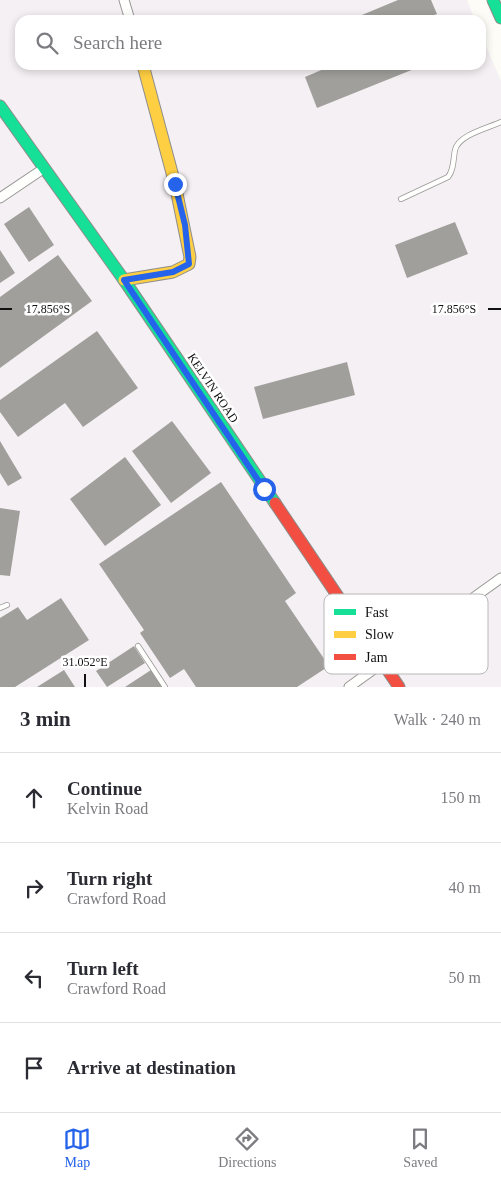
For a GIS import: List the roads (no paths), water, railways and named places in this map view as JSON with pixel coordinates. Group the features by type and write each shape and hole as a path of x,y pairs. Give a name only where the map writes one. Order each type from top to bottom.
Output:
{"street":[{"path":"124,0 128,15"},
{"path":"494,0 500,14"},
{"path":"124,280 173,272 189,264 190,257 175,184 144,70"},
{"name":"KELVIN ROAD","path":"0,106 43,169 124,280 336,594"},
{"path":"0,198 43,169"},
{"path":"479,594 501,578"},
{"path":"349,687 367,674"},
{"name":"KELVIN ROAD","path":"390,674 399,687"}],"lane":[{"path":"401,199 448,177 452,171 456,145 463,139 501,122"},
{"path":"0,608 7,605"},
{"path":"138,646 165,687"}]}
